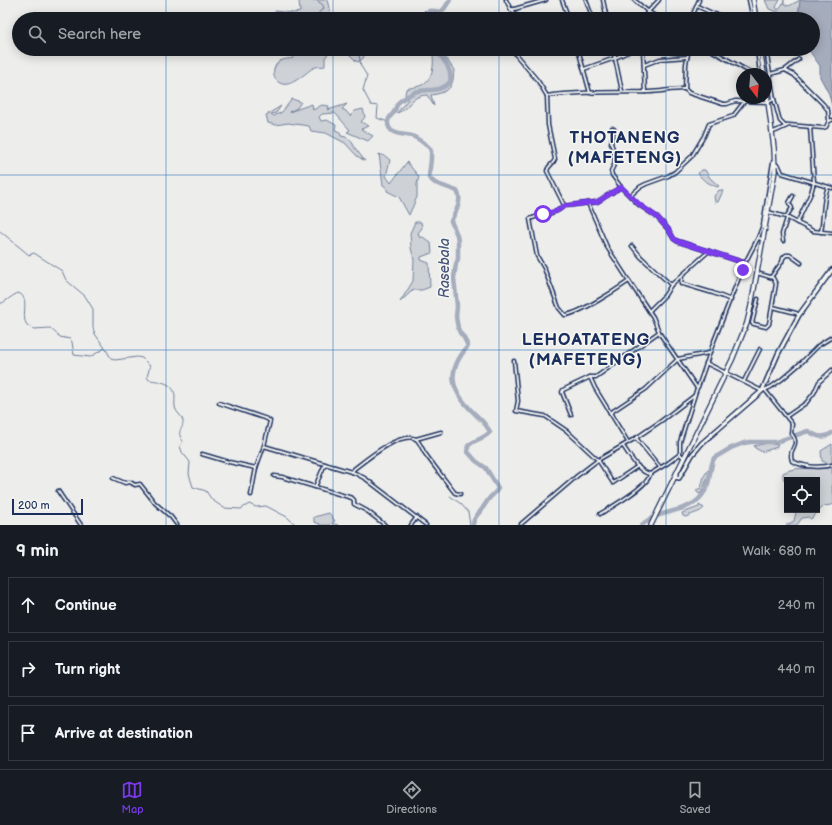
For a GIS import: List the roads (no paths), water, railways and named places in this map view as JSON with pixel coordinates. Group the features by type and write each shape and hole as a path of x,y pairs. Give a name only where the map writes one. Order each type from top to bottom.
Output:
{"main road":[{"path":"753,0 755,12"},
{"path":"761,56 763,68"},
{"path":"652,525 726,373 747,323 764,239 775,164 769,104"}],"street":[{"path":"506,0 510,9 512,10 546,0"},
{"path":"562,0 566,12"},
{"path":"586,0 591,12"},
{"path":"603,0 605,12"},
{"path":"634,0 649,11 659,0"},
{"path":"694,12 699,0"},
{"path":"749,0 752,12"},
{"path":"697,6 710,12"},
{"path":"517,56 538,81 547,96 548,125 555,159 554,163 549,166 547,171 560,195 564,206"},
{"path":"580,56 590,93"},
{"path":"584,69 619,56"},
{"path":"643,56 645,92"},
{"path":"721,56 743,68"},
{"path":"758,56 759,68"},
{"path":"767,56 768,68"},
{"path":"644,65 660,59 687,57 685,89"},
{"path":"615,58 622,91"},
{"path":"772,73 785,70 799,59"},
{"path":"772,132 785,126 793,125 822,128 826,127 830,121 828,110 823,104 794,75 785,70"},
{"path":"772,86 779,120 780,123 785,126"},
{"path":"547,96 571,93 622,91 645,92 685,89 689,93 723,104 736,101"},
{"path":"630,196 640,187 675,172 692,156 704,136 709,124 733,116 742,104"},
{"path":"797,222 811,193 814,182 810,127"},
{"path":"612,128 614,129 611,143 615,163 611,173 621,187 640,205 657,217 677,241 745,263"},
{"path":"684,458 680,454 680,442 694,395 745,263 762,230 773,162 775,158"},
{"path":"775,164 779,166 782,173 832,188"},
{"path":"621,187 601,201 564,206 557,211 530,219 537,256 544,268 562,312 567,315 629,281"},
{"path":"821,232 824,220 824,201 828,187"},
{"path":"783,241 782,234 786,218 792,208 789,203 792,196"},
{"path":"588,203 607,248 649,311 659,332 697,388"},
{"path":"768,212 797,222 813,231 832,233"},
{"path":"758,238 764,239"},
{"path":"632,246 645,261 672,285"},
{"path":"649,311 672,285 709,251"},
{"path":"771,277 786,255 801,263"},
{"path":"764,390 778,354 799,315 832,270"},
{"path":"757,273 771,277 776,284 768,326 754,324 752,322 758,299"},
{"path":"682,276 681,284 731,300"},
{"path":"773,306 799,315"},
{"path":"571,415 562,392 564,389 596,377 659,332"},
{"path":"675,477 679,478 692,455 702,443 764,390 781,380 819,345 832,338"},
{"path":"744,381 760,349"},
{"path":"610,413 646,389 678,359 710,352"},
{"path":"514,361 518,402 516,411 545,416 567,431 598,460 614,483 638,466"},
{"path":"706,363 764,390 787,416 792,424 791,433 796,439 791,456 792,461 803,466 823,467 832,465"},
{"path":"787,416 806,403 814,393 819,382 832,370"},
{"path":"590,378 628,442"},
{"path":"521,524 570,480 598,460 636,438 694,395"},
{"path":"219,403 270,421 264,446 256,468 252,495"},
{"path":"352,472 354,469 391,443 405,439 416,439 441,432"},
{"path":"636,438 660,467"},
{"path":"416,439 455,494 460,494"},
{"path":"622,445 638,466 646,473 650,474"},
{"path":"264,446 352,472 366,480 426,525"},
{"path":"202,454 256,468"},
{"path":"600,514 616,505 635,491 649,478 650,474 680,454"},
{"path":"315,487 325,464"},
{"path":"274,476 282,477 352,498 354,504 367,511 385,525"},
{"path":"113,478 125,483 130,482 140,484 155,503 171,517 177,525"},
{"path":"58,491 81,525"},
{"path":"411,525 417,517"}],"water":[{"path":"800,0 832,0 832,106 829,94 820,77 820,66 813,56 820,56 820,12 799,12"}],"waterway":[{"path":"316,0 323,5 324,9 319,12"},
{"name":"Rasebala","path":"440,12 450,0"},
{"name":"Rasebala","path":"427,12 440,12"},
{"path":"359,56 361,66 367,76 363,90 371,105 378,106 377,118 388,122"},
{"name":"Rasebala","path":"441,56 450,73 450,82 436,90 417,91 398,103 395,111 389,119 388,126 393,132 412,136 428,146 431,150 429,178 435,183 457,191 459,194 458,206 451,221 458,241 458,259 454,278 457,306 456,317 460,333 468,346 461,355 454,371 455,387 464,403 484,423 490,432 484,437 470,444 468,446 468,452 476,461 486,468 498,488 475,518 473,525"},
{"path":"0,231 29,255 34,253 62,271 66,280 85,296 93,309 93,328 95,334 105,348"},
{"path":"0,304 18,293 22,295 25,303 24,317 27,325 34,329 50,328 60,337 70,339 72,342 74,355 90,357 105,348 111,358 115,360 137,357 142,358 150,366 147,377 149,380 166,384 170,386 174,392 175,408 183,421 180,432 183,441 180,446 182,452 190,462 189,474 193,487 206,491 212,500 224,508 241,509 249,504 256,507 266,506 287,517 296,525"},
{"path":"642,525 649,519 684,508 699,499 707,487 714,458 731,448 750,442 776,442 808,431 820,436 825,436 832,433"},
{"path":"450,496 461,504 468,512 470,525"},
{"path":"333,525 338,525"}],"district":[{"name":"THOTANENG (MAFETENG)","path":"625,147"},
{"name":"LEHOATATENG (MAFETENG)","path":"586,349"}]}
